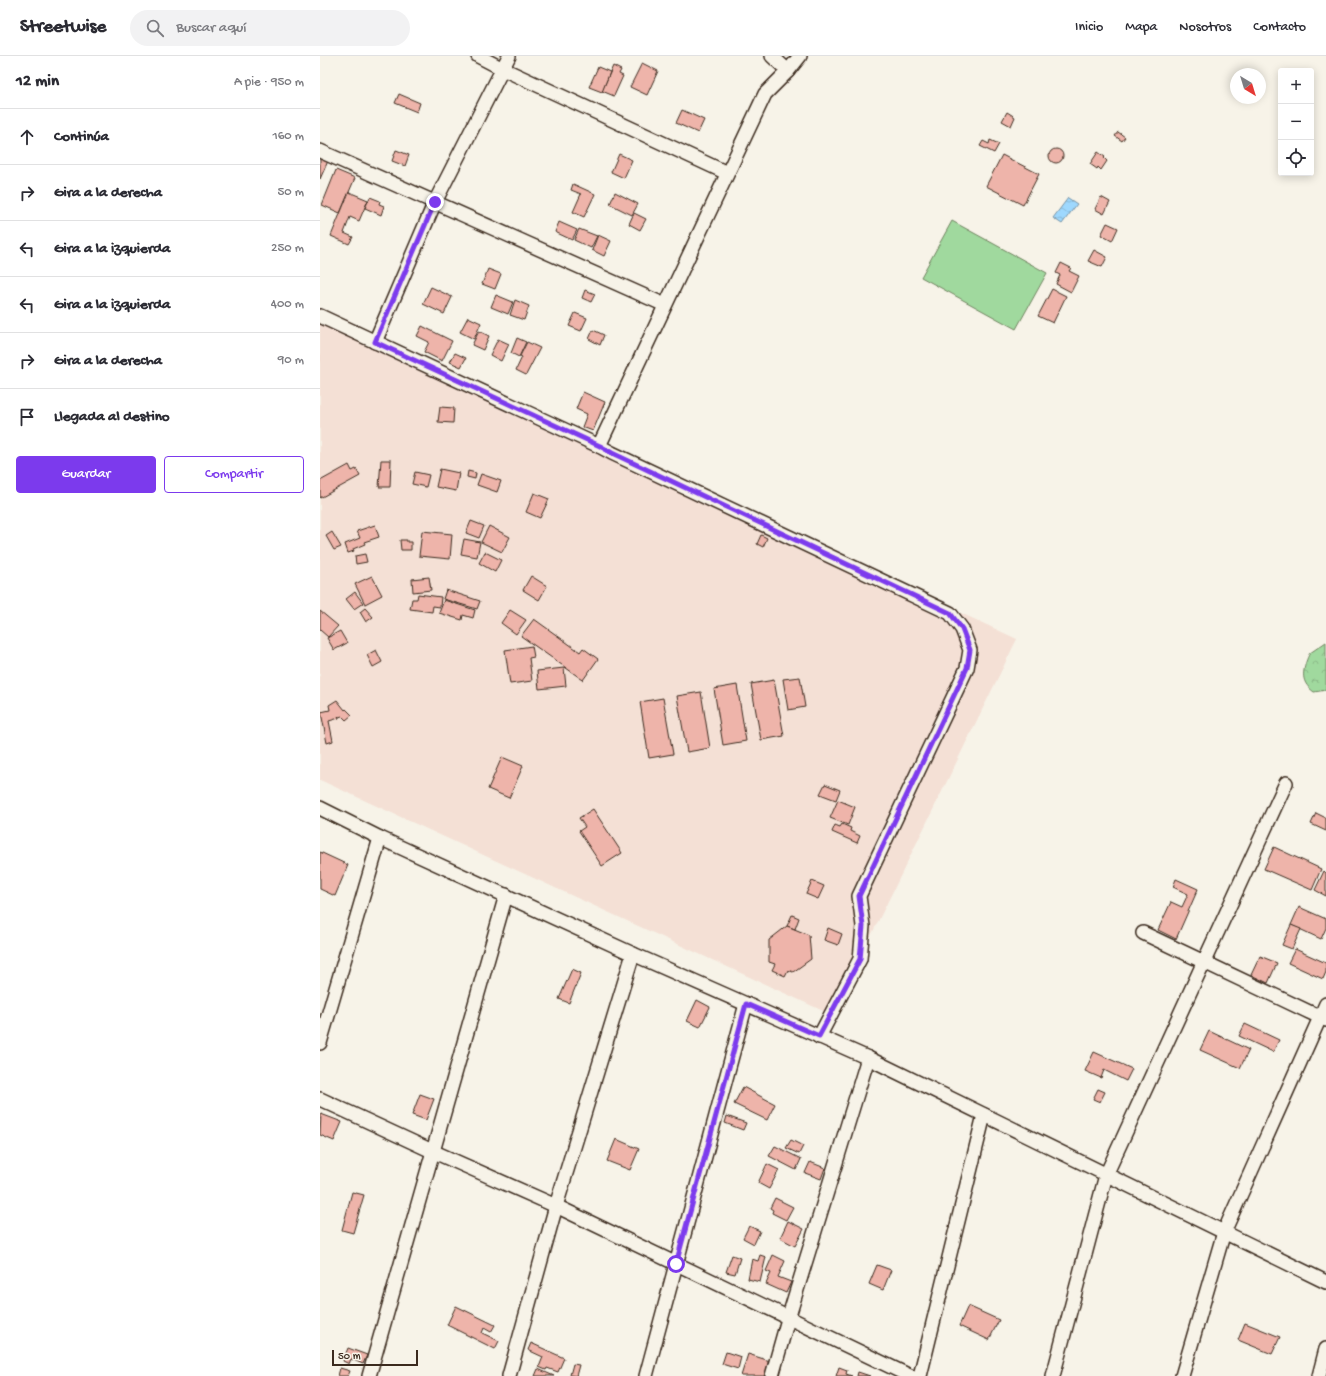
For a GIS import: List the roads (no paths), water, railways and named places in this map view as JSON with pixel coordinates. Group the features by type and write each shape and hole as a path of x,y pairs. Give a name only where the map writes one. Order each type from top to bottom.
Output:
{"street":[{"path":"478,56 728,173"},
{"path":"375,342 435,202 509,56"},
{"path":"772,56 788,71"},
{"path":"600,446 765,94 788,71 800,56"},
{"path":"320,151 665,305"},
{"path":"320,316 600,446 950,613 962,629 970,650 967,668 859,896 863,926 860,959 819,1036"},
{"path":"1053,1376 1106,1175 1286,783"},
{"path":"320,808 380,838 633,954 868,1058 1326,1282"},
{"path":"320,1043 380,838"},
{"path":"369,1376 506,895"},
{"path":"1143,933 1323,1019"},
{"path":"509,1376 556,1206 633,954"},
{"path":"646,1376 746,1004"},
{"path":"1182,1376 1224,1232 1323,1019 1326,1004"},
{"path":"772,1376 868,1058"},
{"path":"320,1099 556,1206 788,1319 910,1376"},
{"path":"920,1376 984,1115"},
{"path":"1319,1376 1326,1349"}],"water":[{"path":"1068,198 1077,204 1062,224 1053,218"}]}
